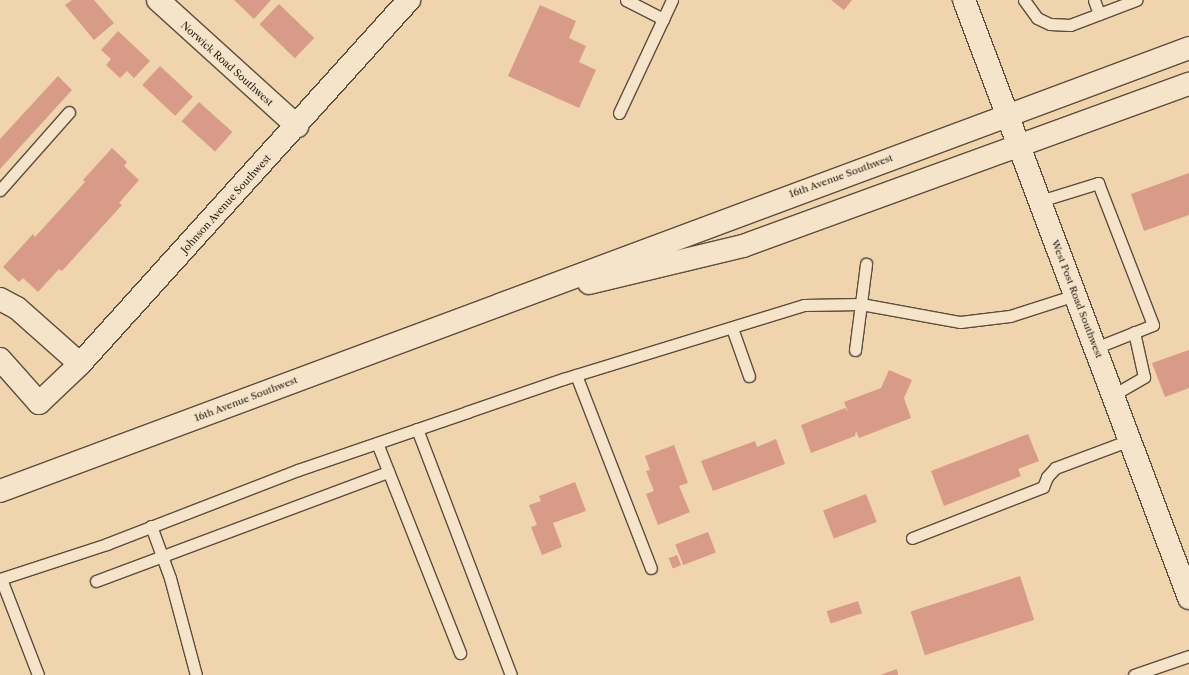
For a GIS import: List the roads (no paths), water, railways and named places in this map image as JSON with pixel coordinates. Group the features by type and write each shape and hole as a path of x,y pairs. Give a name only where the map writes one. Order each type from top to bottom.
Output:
{"main road":[{"name":"Norwick Road Southwest","path":"158,0 297,126"},
{"name":"Johnson Avenue Southwest","path":"0,359 39,403 80,364 297,126 409,0"},
{"name":"West Post Road Southwest","path":"964,0 1189,598"},
{"name":"16th Avenue Southwest","path":"0,491 1008,114 1189,48"},
{"name":"16th Avenue Southwest","path":"493,306 743,246 1189,84"},
{"path":"0,299 17,308 80,364"}],"lane":[{"path":"626,0 663,18"},
{"path":"619,113 672,0"},
{"path":"1024,0 1037,18 1050,24 1070,25 1100,14 1119,3 1136,0"},
{"path":"1094,0 1100,14"},
{"path":"0,190 69,112"},
{"path":"1040,201 1098,183 1153,325 1095,348"},
{"path":"855,350 866,264"},
{"path":"38,675 1,579 417,429 576,375 804,305 861,304 960,322 1010,316 1075,294"},
{"path":"732,328 749,376"},
{"path":"1113,395 1144,377 1134,332"},
{"path":"576,375 651,568"},
{"path":"417,429 511,675"},
{"path":"912,538 1043,488 1047,477 1055,468 1130,440"},
{"path":"377,443 460,653"},
{"path":"96,581 388,472"},
{"path":"151,526 170,578 196,675"},
{"path":"1134,675 1189,656"}]}
